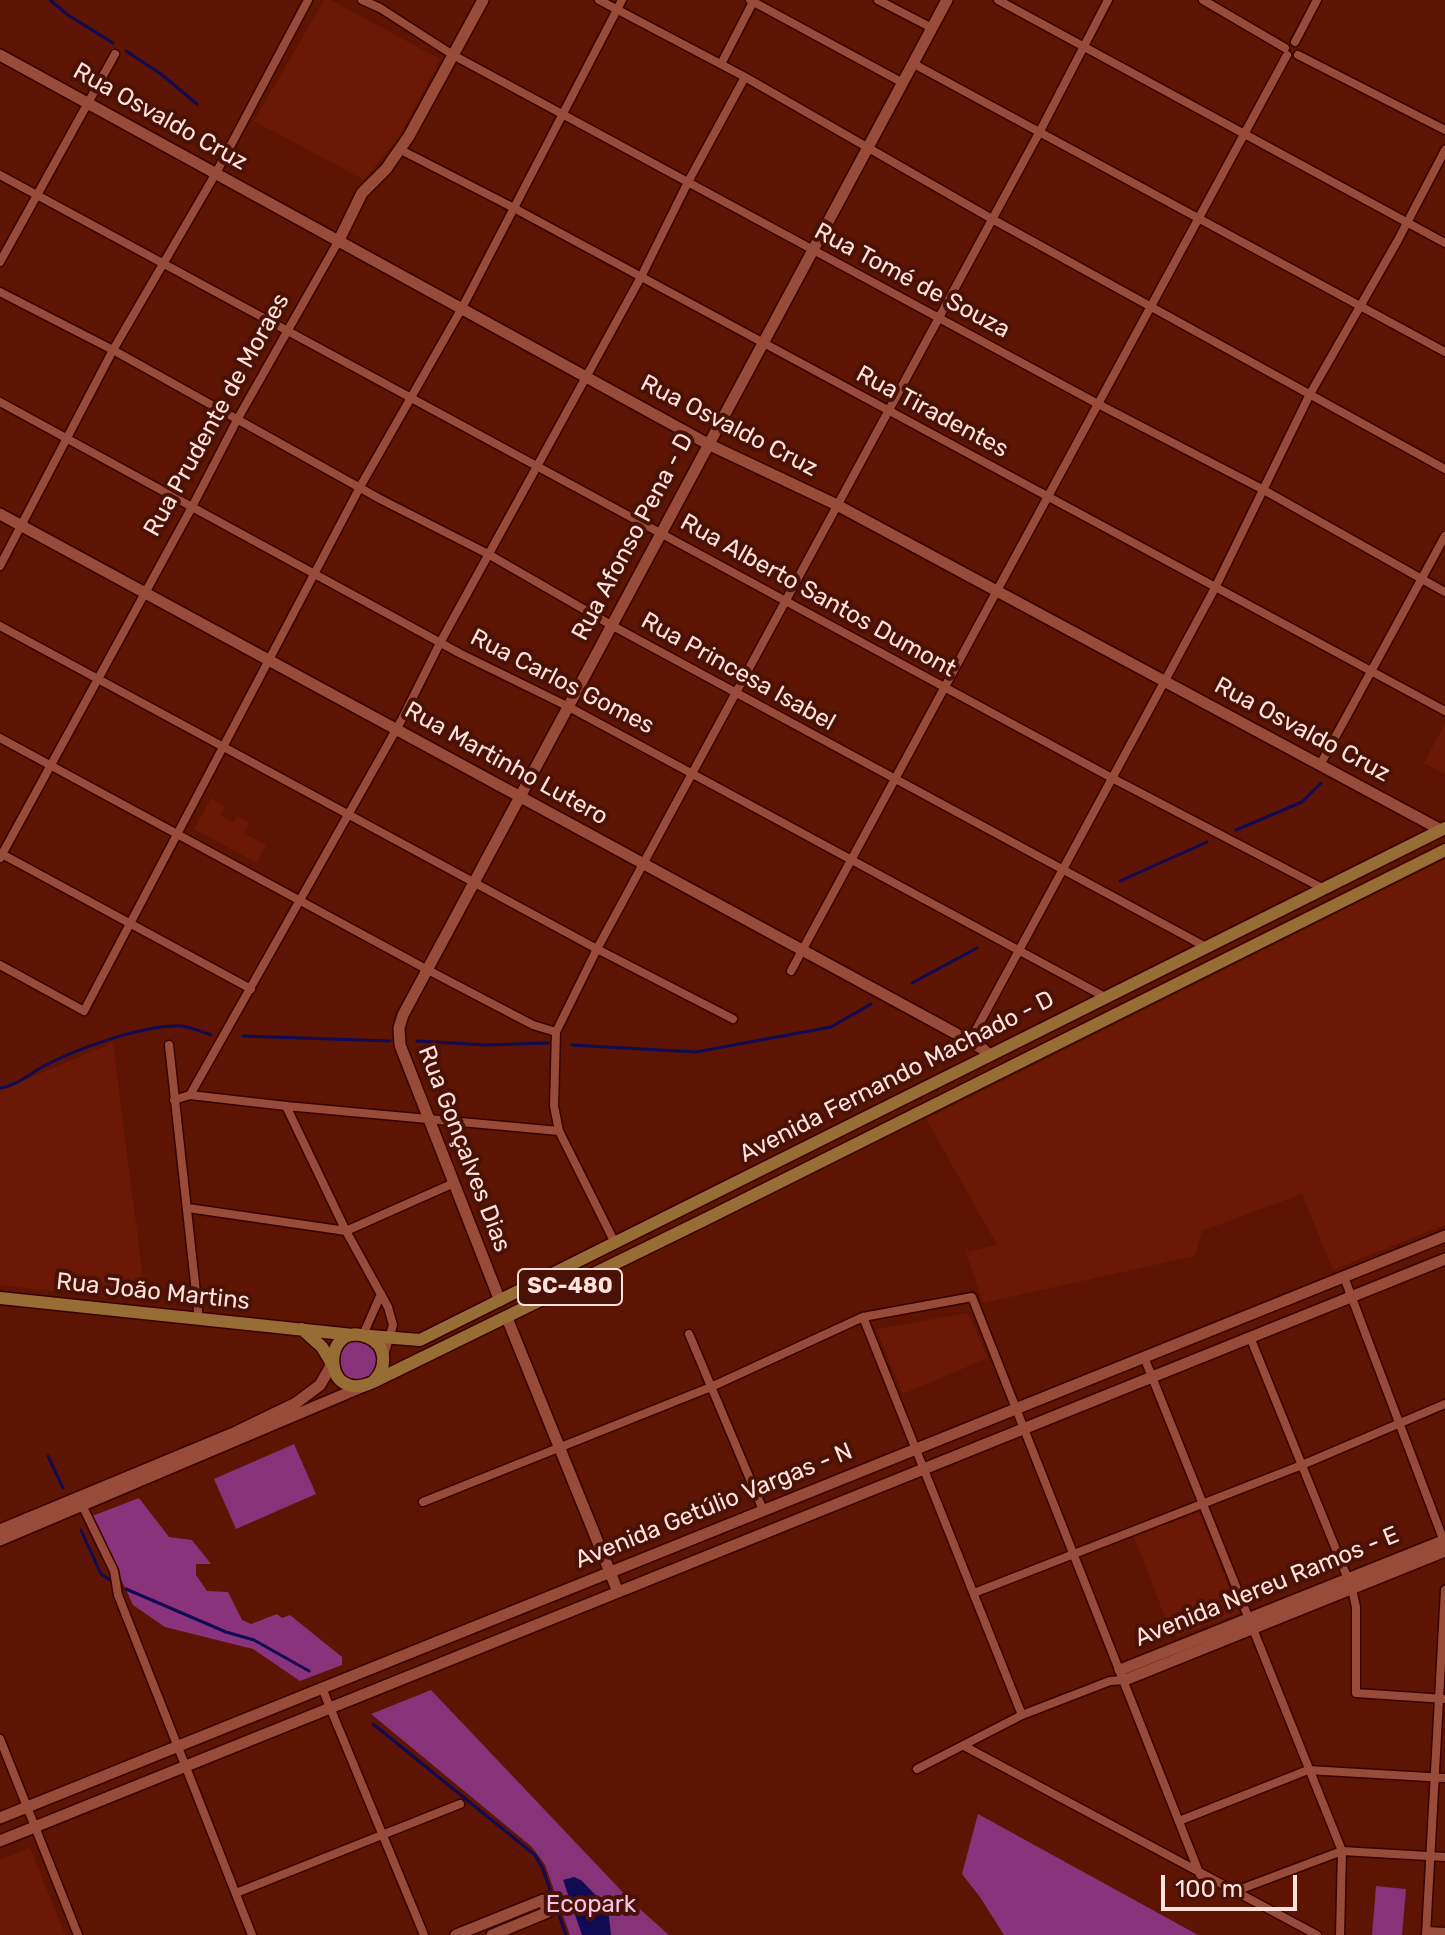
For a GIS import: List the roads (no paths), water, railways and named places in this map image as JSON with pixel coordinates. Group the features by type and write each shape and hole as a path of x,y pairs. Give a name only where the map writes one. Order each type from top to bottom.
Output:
{"main road":[{"name":"Avenida Fernando Machado - D","path":"358,1335 420,1340 1443,829"},
{"name":"Avenida Fernando Machado - D","path":"369,1384 1445,850"},
{"path":"1139,1002 1137,991 1163,969"},
{"path":"989,1055 999,1072"},
{"path":"868,1116 876,1134"},
{"path":"615,1243 623,1260"},
{"name":"Rua João Martins","path":"0,1298 358,1335"},
{"path":"302,1329 322,1347 340,1379 355,1387 369,1384 383,1370 384,1355 372,1339 358,1335 346,1338 335,1348 332,1364"}],"street":[{"path":"0,566 113,350 216,173 308,0"},
{"name":"Rua Tomé de Souza","path":"362,0 380,8 453,55 1098,404 1262,489 1445,592"},
{"name":"Rua Prudente de Moraes","path":"1,855 362,193 386,169 409,136 483,0"},
{"path":"599,0 745,77 992,219 1445,469"},
{"path":"0,965 84,1011 313,574 462,308 622,0"},
{"path":"878,0 893,4 932,28"},
{"name":"Rua Afonso Pena - D","path":"426,969 947,0"},
{"path":"998,0 1445,243"},
{"path":"615,1243 559,1131 554,1106 556,1032 597,949 1108,0"},
{"path":"1203,0 1292,57 1298,55 1445,130"},
{"path":"1295,42 1317,0"},
{"path":"721,64 752,1 903,83"},
{"path":"791,971 1245,134 1289,43 1295,42"},
{"path":"1295,42 1300,47 1298,55"},
{"path":"0,262 115,54"},
{"name":"Rua Osvaldo Cruz","path":"0,55 708,444 837,505 1443,829"},
{"path":"914,64 1445,352"},
{"path":"190,1095 396,729 488,554 641,277 745,77"},
{"name":"Rua Tiradentes","path":"399,149 1445,711"},
{"path":"970,1041 1215,588 1310,394 1445,150"},
{"name":"Rua Alberto Santos Dumont","path":"0,175 1112,778 1324,889"},
{"name":"Rua Princesa Isabel","path":"0,292 113,350 894,780 1206,947"},
{"name":"Rua Carlos Gomes","path":"0,402 461,654 567,706 1105,997"},
{"name":"Rua Martinho Lutero","path":"0,514 970,1041 989,1055"},
{"path":"1320,765 1445,536"},
{"path":"0,626 597,949 733,1019"},
{"path":"0,738 426,969 533,1025 556,1032"},
{"path":"1,855 251,989"},
{"name":"Rua Gonçalves Dias","path":"426,969 403,1015 399,1028 400,1045 500,1301"},
{"path":"169,1045 199,1320"},
{"path":"174,1100 190,1095 559,1131"},
{"path":"286,1106 346,1231 381,1293 393,1325 384,1355"},
{"path":"188,1208 346,1231 454,1183"},
{"name":"Avenida Getúlio Vargas - N","path":"0,1818 1445,1236"},
{"name":"Avenida Getúlio Vargas - N","path":"0,1841 1445,1259"},
{"path":"1344,1277 1445,1544"},
{"path":"358,1335 381,1293"},
{"path":"423,1502 711,1387 863,1317 972,1297 1200,1875"},
{"path":"863,1317 1022,1715"},
{"path":"507,1318 618,1592"},
{"path":"689,1334 763,1510"},
{"path":"1250,1337 1350,1584 1356,1607 1356,1693 1442,1699"},
{"path":"1144,1357 1342,1851 1340,1935"},
{"name":"Avenida Fernando Machado - D","path":"0,1540 83,1507 255,1429 320,1385 332,1364"},
{"name":"Avenida Fernando Machado - D","path":"0,1530 369,1384"},
{"path":"974,1593 1302,1465 1445,1404"},
{"path":"83,1507 114,1571 118,1595 252,1935"},
{"name":"Avenida Nereu Ramos - E","path":"917,1769 1022,1715 1445,1544"},
{"path":"1445,1590 1442,1699 1434,1777 1426,1933 1445,1932"},
{"path":"494,1619 502,1639"},
{"path":"465,1630 473,1650"},
{"path":"349,1677 356,1697"},
{"path":"322,1688 424,1935"},
{"path":"0,1739 78,1935"},
{"path":"964,1746 1317,1935"},
{"path":"1179,1821 1308,1770 1445,1778"},
{"path":"103,1776 112,1796"},
{"path":"236,1893 460,1804"},
{"path":"1233,1892 1342,1851 1445,1857"},
{"path":"456,1935 487,1931 548,1912 543,1900 487,1931"}],"waterway":[{"path":"50,0 113,43"},
{"path":"126,51 161,74 197,104"},
{"path":"1236,830 1302,802 1321,783"},
{"path":"1120,881 1207,842"},
{"path":"912,983 977,948"},
{"path":"572,1045 696,1052 831,1027 871,1004"},
{"path":"0,1088 74,1052 130,1033 181,1026 211,1035"},
{"path":"243,1036 390,1041"},
{"path":"417,1041 486,1045 548,1043"},
{"path":"48,1456 63,1488"},
{"path":"81,1530 101,1574 110,1580"},
{"path":"126,1589 226,1632 254,1640 309,1671"},
{"path":"373,1724 535,1855 566,1935"}],"park label":[{"name":"Ecopark","path":"591,1905"}]}
